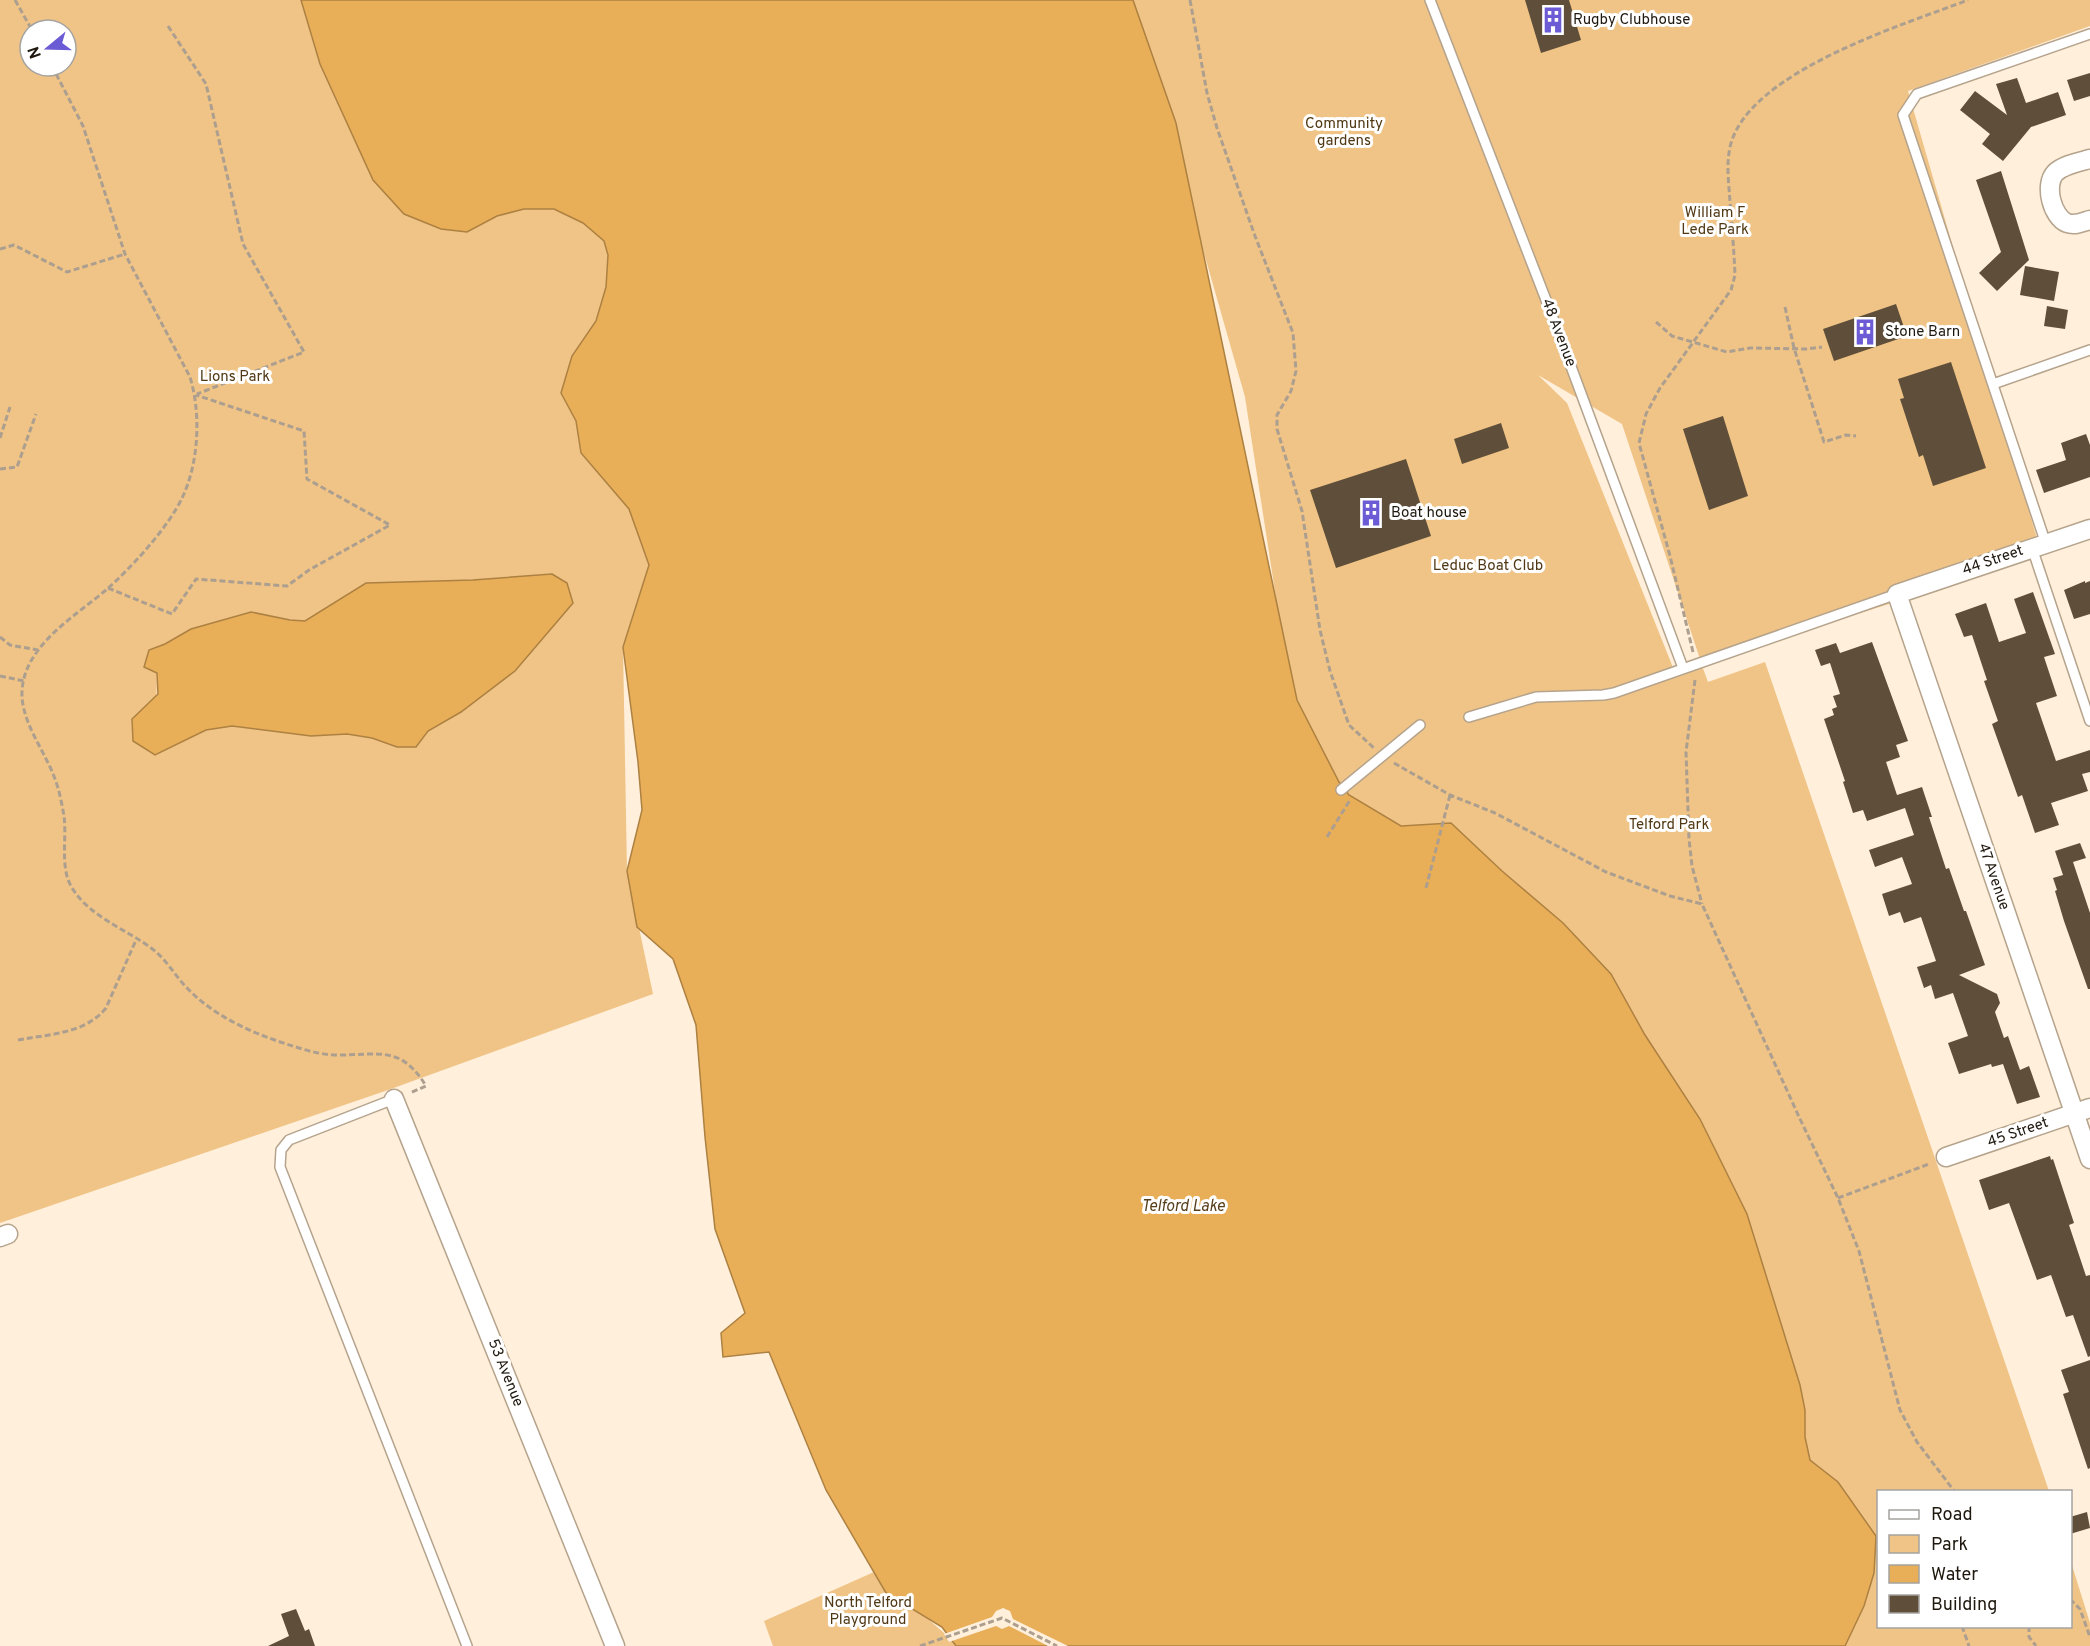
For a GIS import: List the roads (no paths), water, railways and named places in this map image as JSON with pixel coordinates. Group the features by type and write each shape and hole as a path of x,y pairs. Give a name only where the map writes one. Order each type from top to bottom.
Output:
{"street":[{"path":"2090,159 2055,173 2050,186 2051,197 2062,220 2069,224 2090,220"},
{"name":"44 Street","path":"1897,594 2090,529"},
{"name":"47 Avenue","path":"1897,594 2082,1111 2090,1159"},
{"name":"53 Avenue","path":"394,1100 615,1646"},
{"name":"45 Street","path":"1946,1157 2082,1111"}],"lane":[{"name":"48 Avenue","path":"1430,0 1553,318 1683,668"},
{"path":"2090,34 1917,94 1903,115 1993,384 2090,721"},
{"path":"1993,384 2090,350"},
{"path":"1469,717 1536,697 1603,695 1897,594"},
{"path":"1341,790 1420,725"},
{"path":"394,1100 289,1140 281,1150 280,1167 467,1646"}],"water":[{"name":"Telford Lake","path":"301,0 1133,0 1176,123 1297,700 1339,782 1349,795 1401,826 1451,823 1502,871 1563,923 1611,974 1645,1035 1700,1119 1747,1214 1800,1385 1805,1410 1805,1437 1810,1460 1838,1482 1876,1536 1874,1573 1864,1606 1845,1646 956,1646 942,1627 886,1593 826,1490 769,1352 723,1357 721,1333 745,1313 715,1229 696,1025 673,959 637,927 627,871 642,810 623,647 649,565 629,509 581,453 576,421 561,393 572,356 596,321 606,287 608,255 604,241 583,223 554,209 524,209 497,216 467,232 441,229 404,214 373,180 320,64"},
{"path":"552,574 567,583 573,603 515,671 461,712 428,731 416,747 397,747 372,738 347,734 311,736 232,726 206,730 155,755 133,741 132,719 158,694 157,673 144,667 149,650 191,629 251,612 305,621 366,583 473,580"}],"place":[{"name":"Rugby Clubhouse","path":"1553,20"},
{"name":"Stone Barn","path":"1865,332"},
{"name":"Boat house","path":"1371,513"}],"park label":[{"name":"Community gardens","path":"1344,132"},
{"name":"William F Lede Park","path":"1715,222"},
{"name":"Lions Park","path":"235,377"},
{"name":"Leduc Boat Club","path":"1488,566"},
{"name":"Telford Park","path":"1669,825"},
{"name":"North Telford Playground","path":"868,1612"}]}
